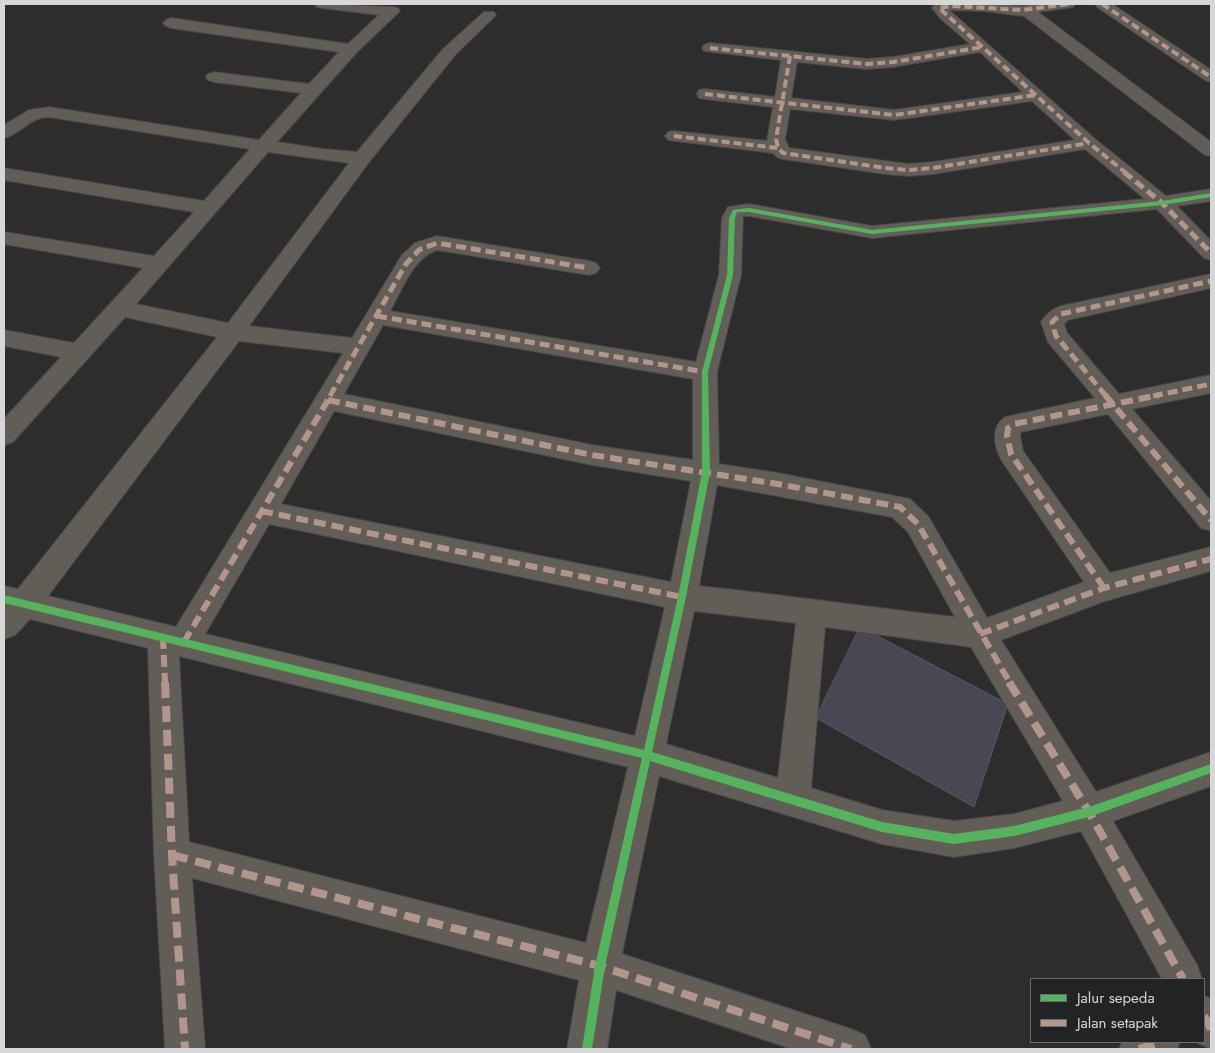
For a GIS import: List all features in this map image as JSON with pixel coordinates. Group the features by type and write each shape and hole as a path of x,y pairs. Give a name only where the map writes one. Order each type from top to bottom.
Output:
{"street":[{"path":"4,435 351,49 402,9 376,11 322,4"},
{"path":"1068,4 1022,10 952,6 939,8 1089,142 1162,203 1211,253"},
{"path":"1102,4 1211,77"},
{"path":"1022,10 1029,12 1211,150"},
{"path":"488,15 449,52 362,158 233,332 11,609 173,639 646,755 882,827 954,839 1014,831 1089,812 1211,769"},
{"path":"171,23 351,49"},
{"path":"710,48 867,64 894,62 983,47"},
{"path":"790,56 776,139 778,148 783,153 908,170 934,168 1089,142"},
{"path":"214,77 313,90"},
{"path":"705,94 894,115 1036,95"},
{"path":"4,133 29,115 44,110 263,146 362,158"},
{"path":"674,136 778,148"},
{"path":"4,174 208,208"},
{"path":"588,1049 600,966 682,597 706,472 705,372 730,275 732,218 738,210 764,212 872,232 1162,203 1211,195"},
{"path":"4,238 159,264"},
{"path":"186,1049 172,855 173,639 262,511 406,264 416,251 426,245 437,243 589,268"},
{"path":"1211,281 1061,314 1052,322 1056,336 1211,520"},
{"path":"120,308 233,332 358,347"},
{"path":"377,316 705,372"},
{"path":"4,338 78,352"},
{"path":"1104,588 1011,454 1007,436 1008,428 1014,424 1211,384"},
{"path":"328,400 592,455 706,472 900,507 918,524 980,634 1089,812 1182,978"},
{"path":"262,511 682,597 812,611 835,616 980,634 1104,588 1211,560"},
{"path":"793,800 812,611"},
{"path":"172,855 600,966 851,1049"},
{"path":"1139,1049 1157,1043"}],"building":[{"path":"860,627 1008,704 974,807 816,718"}],"marked path":[{"path":"1068,4 1023,10 952,6 939,8 1089,143 1162,203 1211,253"},
{"path":"1102,4 1211,77"},
{"path":"710,48 867,64 893,62 983,47"},
{"path":"790,56 776,139 778,148 783,153 908,170 933,168 1089,143"},
{"path":"705,94 894,115 1036,95"},
{"path":"674,136 778,148"},
{"path":"184,642 328,400 406,264 416,253 427,246 437,243 589,268"},
{"path":"1211,281 1061,314 1052,322 1056,336 1211,520"},
{"path":"377,316 705,372"},
{"path":"1104,588 1011,454 1007,436 1008,428 1014,424 1211,384"},
{"path":"328,400 592,455 778,484 900,507 918,524 980,634 1089,812 1182,978"},
{"path":"261,511 682,597"},
{"path":"980,634 1104,588 1211,559"},
{"path":"163,637 172,855 185,1049"},
{"path":"172,855 600,966 851,1049"},
{"path":"1205,1018 1211,1029"},
{"path":"1139,1049 1157,1043"}],"cycle path":[{"path":"587,1049 600,966 682,597 706,472 705,372 730,275 732,218 735,211 749,210 872,232 1162,203 1211,195"},
{"path":"4,599 646,755 882,827 954,839 1014,831 1089,812 1211,769"}]}
